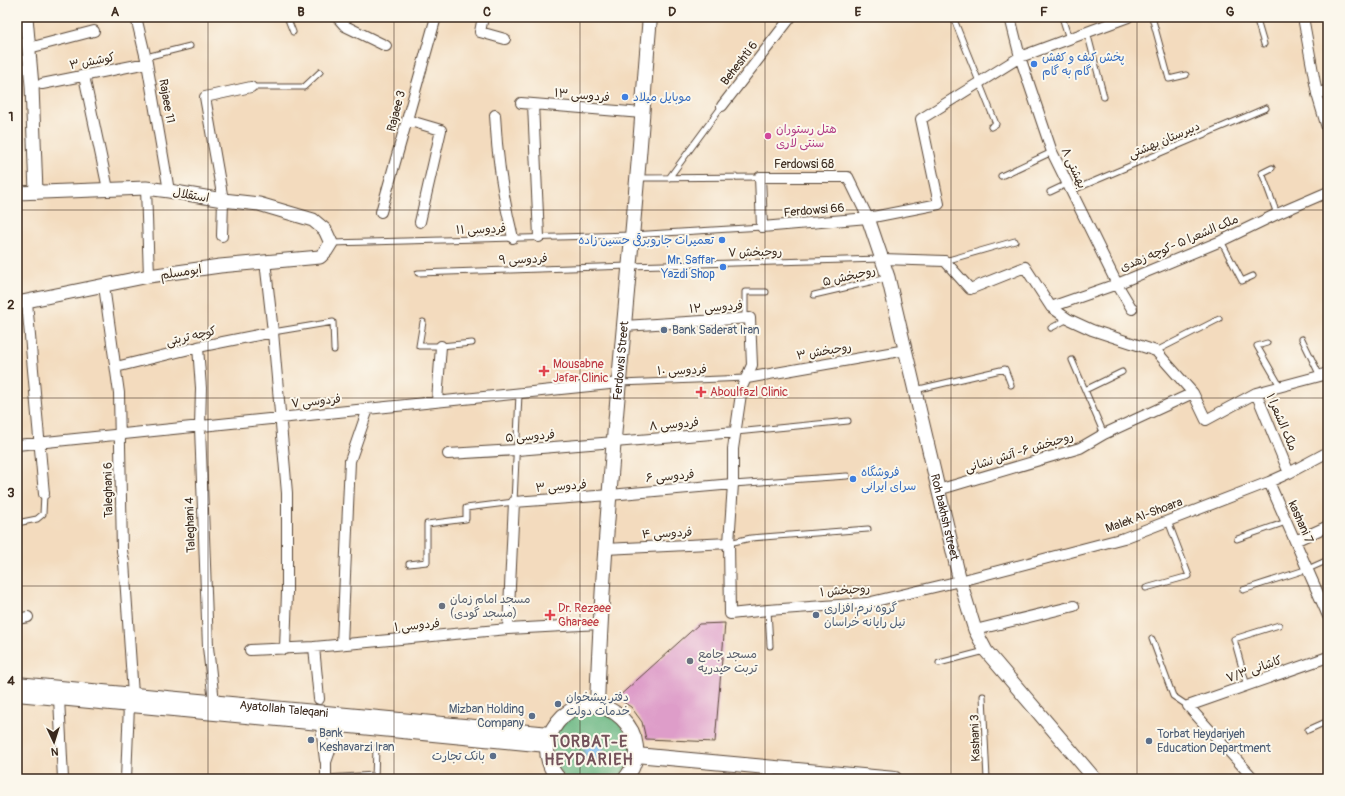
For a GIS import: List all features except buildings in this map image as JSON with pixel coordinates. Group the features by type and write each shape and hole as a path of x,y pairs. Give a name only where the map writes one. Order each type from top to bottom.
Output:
{"main road":[{"name":"Ferdowsi Street","path":"597,706 600,624 650,17"},
{"name":"Ayatollah Taleqani","path":"17,684 131,700 320,711 339,725 549,739"},
{"name":"Ayatollah Taleqani","path":"17,694 59,698 214,702 320,711 549,739"},
{"path":"558,779 549,763 549,739 556,723 567,713 582,706 597,706 611,710 628,724 636,744 636,755 633,765 625,779"},
{"path":"636,755 894,779"},
{"path":"635,779 639,767 656,758"}],"street":[{"path":"26,17 32,86 36,192"},
{"name":"Rajaee 11","path":"136,17 147,60 169,191"},
{"path":"337,17 345,26 386,46"},
{"name":"Rajaee 3","path":"381,212 436,17"},
{"path":"483,17 480,32 505,39"},
{"name":"Beheshti 6","path":"722,106 791,17"},
{"name":"بهشتی ۸","path":"1010,17 1020,57 1052,152 1117,284"},
{"path":"979,82 1020,57 1128,17"},
{"path":"1303,17 1317,94 1328,131"},
{"path":"29,48 94,31"},
{"name":"کوشش ۳","path":"42,84 84,76 147,60"},
{"path":"84,76 108,189"},
{"name":"Ferdowsi 66","path":"762,227 868,218 939,204 921,119 979,82"},
{"path":"222,236 223,200 205,97 251,87"},
{"path":"1317,94 1328,90"},
{"name":"فردوسی ۱۳","path":"521,103 642,113"},
{"path":"533,104 539,237"},
{"path":"495,115 506,208 513,238"},
{"path":"407,120 441,130 420,222"},
{"name":"Ferdowsi 68","path":"760,178 848,177 868,218"},
{"path":"760,178 762,227"},
{"path":"146,188 149,276"},
{"name":"استقلال","path":"17,193 146,188 259,204 312,220 325,230 331,243"},
{"name":"ملک الشعرا ۵ -کوچه زهدی","path":"1132,309 1117,284 1221,241 1277,214 1328,192"},
{"name":"Roh bakhsh street","path":"868,218 888,277 960,581 974,630 986,651 1095,779"},
{"name":"ابومسلم","path":"22,303 149,276 265,261 320,257 331,243"},
{"path":"882,259 945,261 970,289 1025,267 1051,308 1068,319 1092,330 1156,351 1193,393"},
{"path":"265,261 273,332 287,493 285,649"},
{"path":"1051,308 1117,284"},
{"name":"Taleghani 6","path":"104,286 119,393 122,551 124,562 131,700 126,779"},
{"path":"22,303 40,444 44,494"},
{"name":"فردوسی ۱۲","path":"624,326 750,318 752,365 747,378"},
{"name":"کوچه تربتی","path":"116,367 198,347 273,332"},
{"path":"437,401 441,346"},
{"name":"Taleghani 4","path":"198,347 201,388 200,427 208,647 214,702"},
{"name":"روحبخش ۳","path":"747,378 906,350"},
{"path":"1256,393 1324,374"},
{"path":"730,543 734,449 742,387 747,378"},
{"name":"فردوسی ۷","path":"17,445 120,436 437,401 619,383"},
{"name":"ملک الشعرا ۱","path":"1193,393 1206,420 1256,393 1289,474"},
{"name":"روحبخش ۶- آتش نشانی","path":"938,490 1080,448 1104,434 1193,393"},
{"path":"342,644 350,461 368,409"},
{"name":"فردوسی ۸","path":"614,443 736,432"},
{"name":"فردوسی ۵","path":"448,454 614,443"},
{"name":"Malek Al-Shoara","path":"960,581 1124,538 1289,474 1328,452"},
{"name":"kashani 7","path":"1269,482 1308,569 1324,598 1328,616"},
{"name":"فردوسی ۶","path":"610,495 733,484"},
{"name":"فردوسی ۳","path":"514,502 610,495"},
{"path":"508,629 514,502"},
{"path":"1295,541 1328,526"},
{"name":"فردوسی ۴","path":"606,549 730,543"},
{"name":"روحبخش ۱","path":"730,543 730,614 867,603 960,581"},
{"path":"974,630 1074,606"},
{"path":"17,619 28,617"},
{"name":"فردوسی ۱","path":"250,650 314,647 508,629 600,624"},
{"path":"314,647 326,762 326,779"},
{"name":"کاشانی ۷/۳","path":"1188,706 1328,657"},
{"path":"59,698 63,779"},
{"path":"1188,706 1254,779"},
{"path":"326,762 339,725"}],"lane":[{"path":"288,17 292,32"},
{"path":"953,17 996,124 991,127"},
{"path":"1062,17 1069,38"},
{"path":"1152,17 1169,79 1186,75"},
{"path":"1256,17 1264,44"},
{"path":"1087,32 1104,97"},
{"path":"147,60 190,46"},
{"path":"251,87 304,88 320,72"},
{"path":"669,178 722,106"},
{"name":"دبیرستان بهشتی","path":"1050,192 1069,187 1266,108"},
{"path":"1001,176 1052,152"},
{"path":"1272,168 1262,173 1277,214"},
{"path":"637,178 760,178"},
{"name":"فردوسی ۱۱","path":"331,243 632,235 762,227"},
{"path":"945,261 1015,241"},
{"path":"1221,241 1242,281 1253,276"},
{"name":"روحبخش ۷","path":"629,266 882,259"},
{"name":"فردوسی ۹","path":"418,273 629,266"},
{"name":"روحبخش ۵","path":"814,295 888,277"},
{"path":"745,318 745,292 766,292"},
{"path":"1051,328 1068,319"},
{"path":"1156,351 1220,319"},
{"path":"273,332 333,322 334,350"},
{"path":"423,322 419,346 441,346 472,343"},
{"path":"1302,340 1324,374"},
{"path":"1267,343 1257,346 1280,386"},
{"path":"1072,360 1104,434"},
{"path":"914,390 1005,369 1011,385"},
{"path":"1085,390 1122,372"},
{"name":"فردوسی ۱۰","path":"619,383 747,378"},
{"path":"409,564 427,562 428,524 466,519 466,508 514,502 519,394"},
{"path":"736,432 848,421"},
{"path":"733,484 847,476"},
{"path":"17,524 37,519 43,514 44,494"},
{"path":"1146,588 1189,576 1168,521"},
{"path":"1237,539 1286,522"},
{"path":"730,543 750,538 868,529"},
{"path":"1243,590 1308,569 1328,560"},
{"path":"768,610 770,646"},
{"path":"1247,686 1234,639 1279,625"},
{"path":"1152,639 1173,696 1188,706"},
{"path":"939,663 986,651"},
{"name":"Kashani 3","path":"984,696 987,779"},
{"path":"1308,730 1328,721"},
{"path":"326,779 375,777 376,748"}],"green space":[{"path":"583,710 615,716 628,736 632,747 631,757 624,772 617,779 567,779 560,773 556,765 552,748 557,730 561,723 568,717"}],"water":[{"path":"594,741 601,744 604,751 601,758 594,761 587,758 584,751 587,744"}],"place":[{"name":"پخش کیف و کفش گام به گام","path":"1034,64"},
{"name":"موبایل میلاد","path":"625,97"},
{"name":"هتل رستوران سنتی لاری","path":"768,136"},
{"name":"تعمیرات جاروبرقی حسین زاده","path":"722,240"},
{"name":"Mr. Saffar Yazdi Shop","path":"723,267"},
{"name":"Bank Saderat Iran","path":"664,330"},
{"name":"Mousabne Jafar Clinic","path":"544,371"},
{"name":"Aboulfazl Clinic","path":"701,392"},
{"name":"فروشگاه سرای ایرانی","path":"853,479"},
{"name":"مسجد امام زمان (مسجد گودی)","path":"442,606"},
{"name":"Dr. Rezaee Gharaee","path":"550,615"},
{"name":"گروه نرم افزاری نیل رایانه خراسان","path":"816,615"},
{"name":"مسجد جامع تربت حیدریه","path":"690,661"},
{"name":"دفتر پیشخوان خدمات دولت","path":"558,704"},
{"name":"Mizban Holding Company","path":"532,716"},
{"name":"Bank Keshavarzi Iran","path":"311,740"},
{"name":"Torbat Heydariyeh Education Department","path":"1149,741"},
{"name":"بانک تجارت","path":"493,756"}],"district":[{"name":"TORBAT-E HEYDARIEH","path":"589,750"}]}
